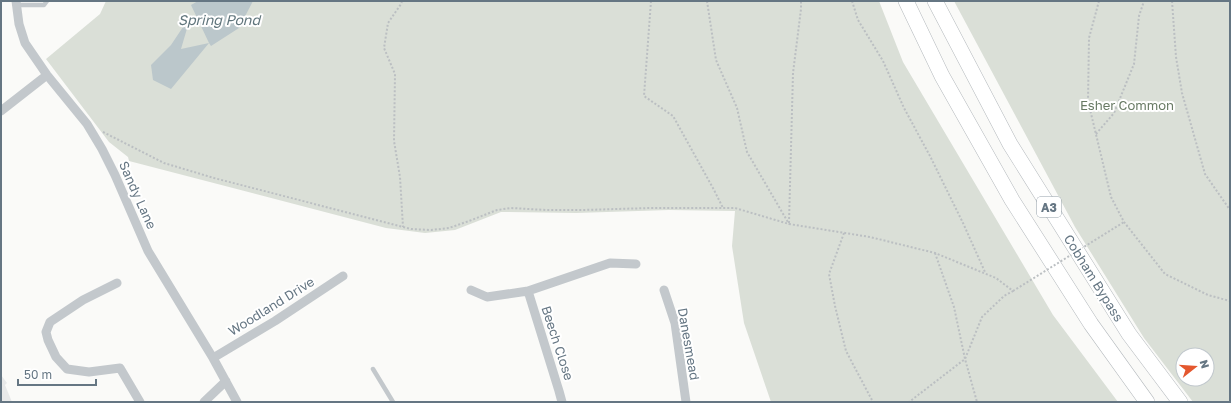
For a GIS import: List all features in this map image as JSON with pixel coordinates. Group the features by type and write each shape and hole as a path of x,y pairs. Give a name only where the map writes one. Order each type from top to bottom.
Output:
{"highway":[{"name":"Cobham Bypass","path":"906,1 942,76 1012,200 1091,324 1147,402"},
{"name":"Cobham Bypass","path":"935,1 1010,144 1129,334 1180,402"}],"street":[{"name":"Sandy Lane","path":"16,3 19,24 25,43 47,75 87,124 102,148 148,251 213,358 237,402"},
{"path":"1,111 47,75"},
{"path":"471,290 487,297 528,291 610,263 636,264"},
{"name":"Woodland Drive","path":"213,358 275,321 343,276"},
{"path":"117,283 83,300 50,322 46,332 56,357 67,369 89,372 120,368 140,402"},
{"name":"Danesmead","path":"664,290 674,324 686,402"},
{"name":"Beech Close","path":"528,291 562,402"},
{"path":"204,402 226,381"}],"lane":[{"path":"16,3 44,4 47,1"},
{"path":"373,368 393,402"}],"path":[{"path":"402,1 388,23 384,48 395,74 394,141 400,177 403,227"},
{"path":"651,1 644,96 673,116 723,208"},
{"path":"708,1 716,60 737,108 747,152 789,224"},
{"path":"789,224 793,73 801,1"},
{"path":"852,1 858,20 884,61 904,108 930,156 985,273"},
{"path":"1099,1 1089,38 1088,101 1111,197 1124,222 1165,274 1208,295 1230,301"},
{"path":"1096,134 1114,113 1134,64 1139,16 1144,1"},
{"path":"1172,1 1176,57 1182,93 1205,174 1230,210"},
{"path":"87,124 164,163 214,178 403,227 431,230 448,228 497,210 511,208 575,210 735,208 789,224 870,237 935,253 996,278 1013,291"},
{"path":"909,402 965,359 982,317 1004,296 1124,222"},
{"path":"844,233 829,274 846,351 873,402"},
{"path":"935,253 954,307 965,359 977,402"}],"shaded area":[{"path":"1,375 7,383 5,385 12,402 1,402"}],"green space":[{"path":"106,1 879,1 903,62 1053,315 1118,402 771,402 744,323 732,246 735,211 669,210 576,213 501,212 455,230 425,233 386,228 129,161 128,157 109,142 46,59 100,14"},
{"name":"Esher Common","path":"954,1 1230,1 1230,402 1193,402 1182,387 1215,387 1215,347 1175,347 1175,378 1144,338 1075,227"}],"water":[{"name":"Spring Pond","path":"198,1 253,1 239,28 211,46 191,5"},
{"path":"191,15 181,49 209,43 171,89 153,80 151,65 171,45"}]}
